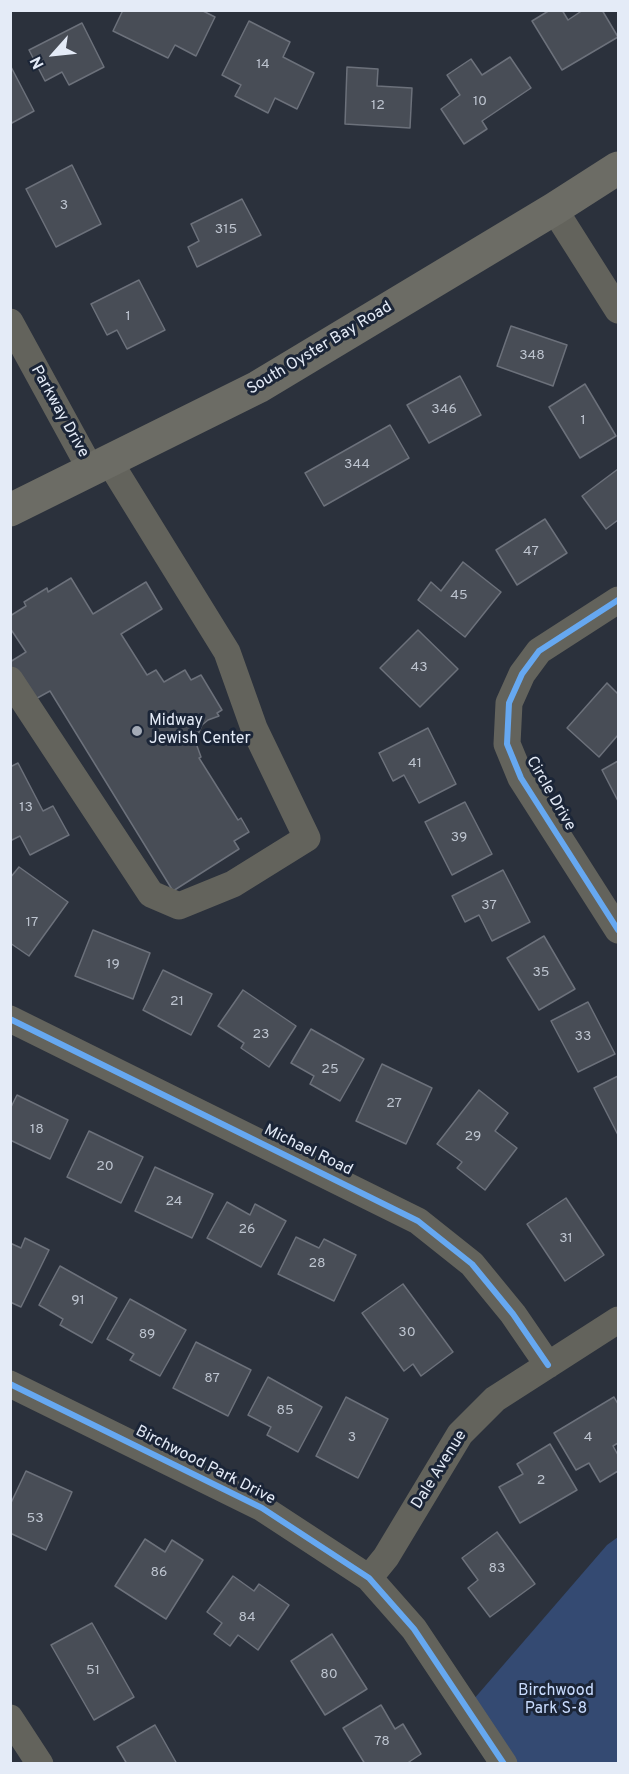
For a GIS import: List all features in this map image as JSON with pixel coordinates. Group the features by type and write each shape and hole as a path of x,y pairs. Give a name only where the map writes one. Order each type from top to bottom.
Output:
{"main road":[{"name":"South Oyster Bay Road","path":"10,510 258,387 618,168"}],"street":[{"path":"554,209 618,310"},
{"name":"Parkway Drive","path":"10,322 100,465 227,651 254,728 307,838 233,884 179,906 150,894 10,680"},
{"name":"Circle Drive","path":"618,600 539,651 522,674 509,702 507,744 521,778 618,930"},
{"name":"Michael Road","path":"10,1019 418,1221 472,1264 513,1314 548,1365"},
{"name":"Dale Avenue","path":"369,1578 386,1557 460,1434 495,1399 618,1320"},
{"name":"Birchwood Park Drive","path":"10,1384 262,1508 369,1578 414,1629 504,1764"},
{"path":"10,1718 40,1764"}],"green space":[{"name":"Birchwood Park S-8","path":"618,1537 618,1763 503,1763 467,1707 607,1545"}],"building":[{"path":"123,10 201,10 215,17 196,56 175,45 168,58 113,31"},
{"path":"550,10 562,10 568,20 583,10 602,10 618,37 562,70 532,21"},
{"path":"249,21 290,42 283,57 314,73 297,109 275,98 268,113 235,96 241,85 222,75"},
{"path":"82,23 104,67 69,85 62,72 45,81 29,50"},
{"path":"510,57 531,88 482,121 487,129 464,144 441,109 460,95 447,75 471,59 482,75"},
{"path":"10,65 34,111 10,124"},
{"path":"347,67 378,69 377,86 412,88 410,128 345,124"},
{"path":"72,165 101,224 56,247 26,189"},
{"path":"242,199 261,235 197,267 188,247 199,241 191,224"},
{"path":"139,280 165,330 127,349 117,330 107,335 91,304"},
{"path":"511,326 567,345 553,386 497,366"},
{"path":"460,376 481,415 429,443 407,405"},
{"path":"585,384 616,436 580,458 549,407"},
{"path":"390,425 409,458 324,506 305,473"},
{"path":"618,469 618,520 606,529 582,496"},
{"path":"545,519 567,553 517,585 496,550"},
{"path":"463,562 501,592 465,637 418,600 431,582 441,591"},
{"name":"Midway Jewish Center","path":"71,578 93,614 146,582 162,609 121,634 147,675 156,670 164,682 185,670 191,680 201,675 222,710 217,713 219,716 202,725 197,737 201,757 199,758 238,820 241,818 249,832 234,841 239,849 173,891 50,691 30,702 10,670 10,662 26,652 10,628 10,616 26,606 24,602 47,588 48,592"},
{"path":"418,630 458,669 420,707 380,668"},
{"path":"607,683 618,694 618,735 599,757 567,728"},
{"path":"428,728 456,784 419,803 404,775 393,781 379,753"},
{"path":"618,761 618,801 602,770"},
{"path":"18,763 43,811 53,806 69,835 30,855 20,836 10,841 10,767"},
{"path":"465,802 492,854 452,875 425,822"},
{"path":"19,867 68,902 29,956 10,943 10,878"},
{"path":"503,870 530,922 492,941 479,915 465,922 452,896"},
{"path":"93,930 150,953 133,999 75,976"},
{"path":"544,936 575,989 539,1010 507,958"},
{"path":"163,970 212,994 191,1035 143,1010"},
{"path":"243,990 296,1026 269,1067 241,1048 244,1043 218,1026"},
{"path":"588,1002 615,1054 578,1072 551,1021"},
{"path":"311,1029 364,1059 340,1101 310,1084 314,1076 291,1063"},
{"path":"382,1064 432,1088 406,1144 356,1121"},
{"path":"618,1076 618,1135 594,1088"},
{"path":"479,1090 508,1113 495,1131 517,1148 485,1190 457,1168 462,1162 437,1144"},
{"path":"17,1095 68,1120 50,1159 10,1140 10,1109"},
{"path":"89,1131 143,1157 121,1203 67,1177"},
{"path":"155,1167 213,1194 192,1238 135,1211"},
{"path":"566,1198 604,1255 565,1281 527,1224"},
{"path":"227,1202 250,1215 255,1204 286,1221 261,1267 207,1238"},
{"path":"296,1237 319,1248 324,1239 356,1255 334,1301 278,1274"},
{"path":"25,1238 49,1250 21,1307 10,1302 10,1243 21,1248"},
{"path":"60,1266 117,1298 92,1343 60,1325 63,1319 39,1305"},
{"path":"403,1284 453,1352 421,1376 413,1364 404,1371 362,1313"},
{"path":"130,1299 186,1330 160,1376 130,1360 134,1354 107,1339"},
{"path":"196,1342 251,1370 228,1416 173,1388"},
{"path":"268,1377 322,1407 298,1452 267,1435 271,1427 248,1415"},
{"path":"346,1397 388,1419 358,1478 316,1456"},
{"path":"614,1397 618,1404 618,1443 613,1446 618,1455 618,1471 600,1482 589,1463 576,1470 554,1433"},
{"path":"550,1444 577,1490 520,1523 499,1487 523,1474 517,1464"},
{"path":"26,1471 72,1492 46,1550 10,1533 10,1505"},
{"path":"497,1532 535,1584 490,1617 468,1588 478,1580 462,1558"},
{"path":"145,1539 165,1552 172,1540 203,1560 166,1619 115,1586"},
{"path":"233,1576 254,1591 259,1584 289,1605 258,1650 238,1635 230,1646 214,1634 222,1623 207,1612"},
{"path":"92,1623 134,1697 94,1720 51,1645"},
{"path":"332,1634 367,1689 325,1715 291,1661"},
{"path":"381,1705 395,1729 403,1724 421,1754 406,1764 365,1764 343,1728"},
{"path":"155,1725 177,1764 127,1764 117,1747"}],"cycle path":[{"path":"618,600 539,651 522,674 509,703 507,744 521,778 618,930"},
{"path":"10,1019 418,1221 472,1264 513,1314 548,1365"},
{"path":"10,1384 262,1508 369,1578 414,1629 504,1764"}],"place":[{"name":"Midway Jewish Center","path":"137,731"}]}
